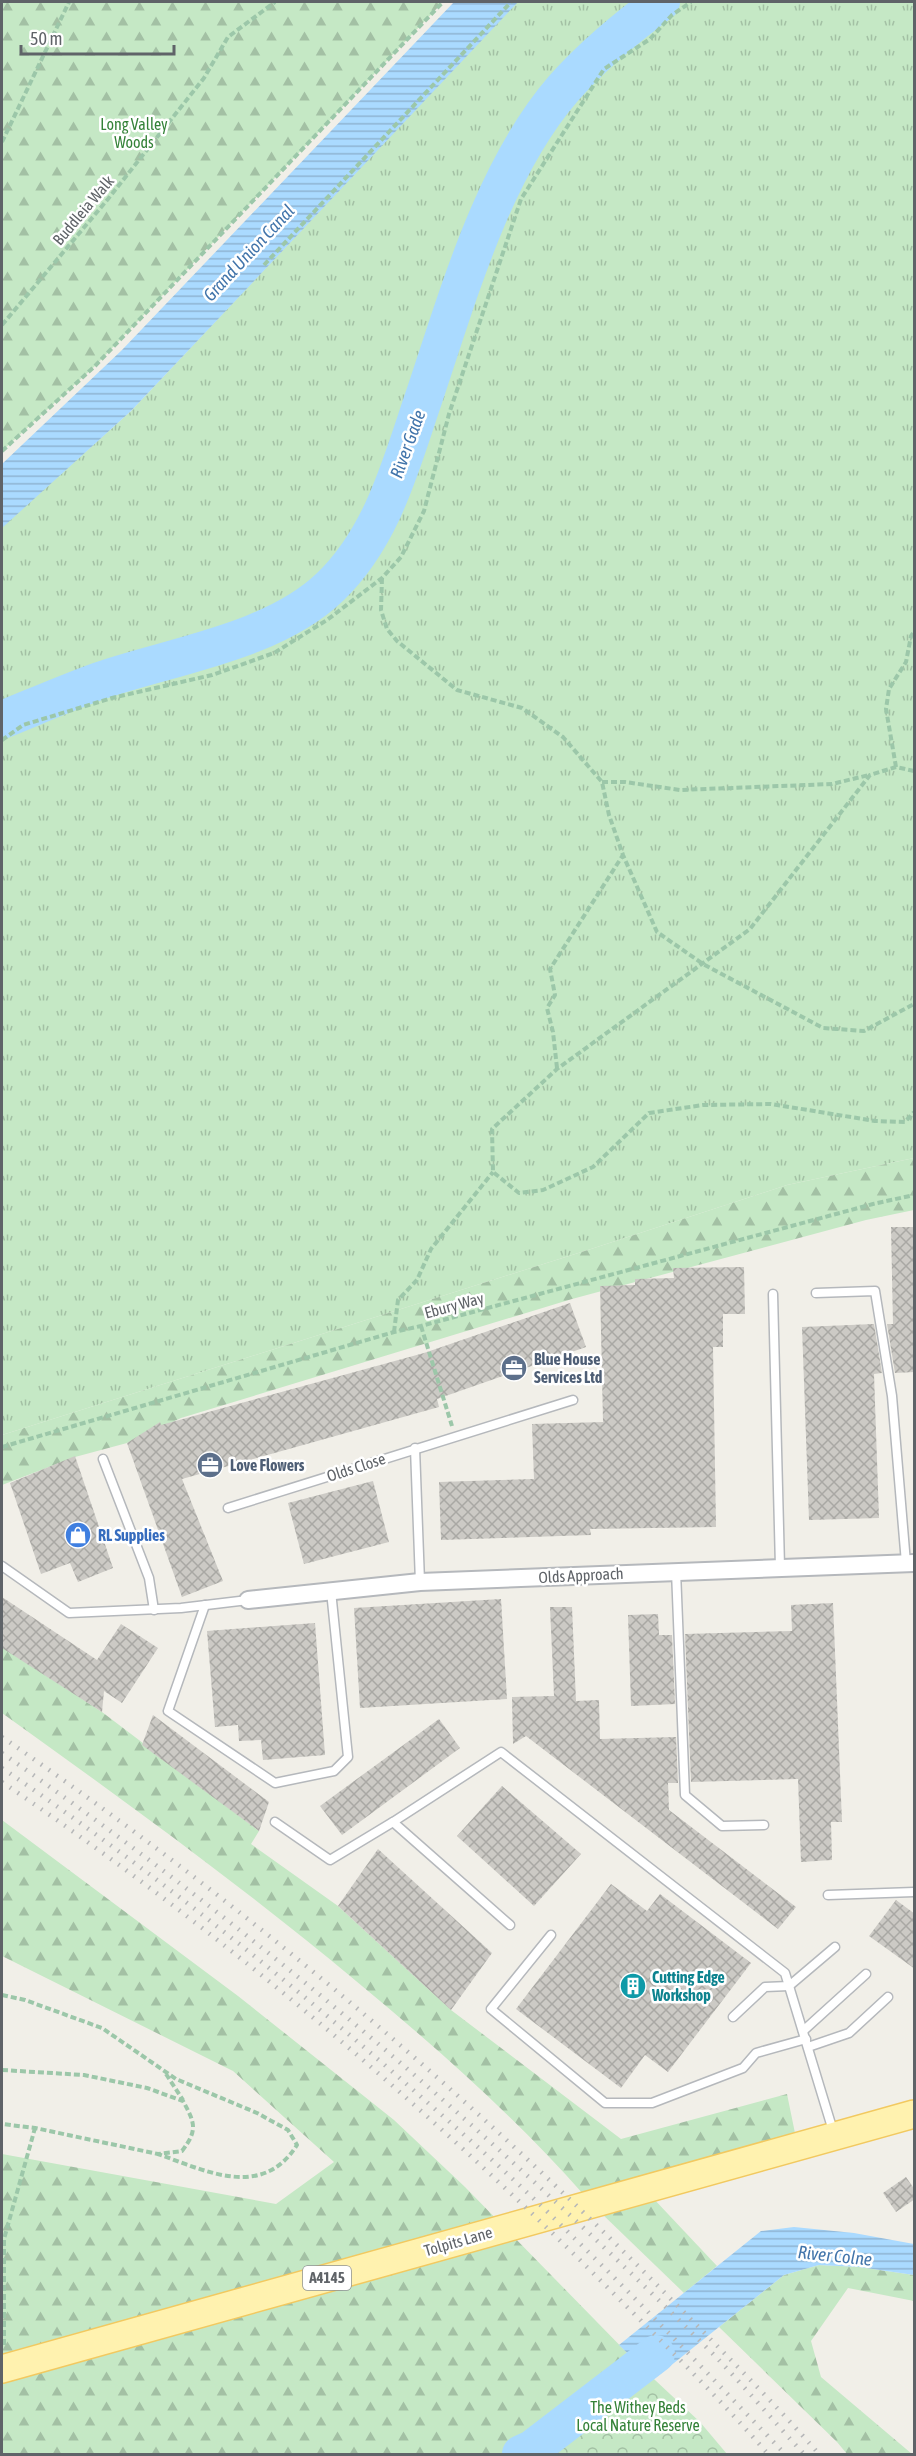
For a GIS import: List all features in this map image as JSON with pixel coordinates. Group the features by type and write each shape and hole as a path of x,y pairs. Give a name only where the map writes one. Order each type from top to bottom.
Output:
{"main road":[{"name":"Tolpits Lane","path":"3,2369 915,2114"}],"street":[{"name":"Olds Approach","path":"248,1600 420,1582 910,1563"}],"lane":[{"path":"816,1293 875,1291 892,1396 910,1563"},
{"path":"772,1294 780,1567"},
{"name":"Olds Close","path":"228,1508 573,1400"},
{"path":"415,1449 420,1582"},
{"path":"103,1459 149,1578 154,1610"},
{"path":"2,1566 69,1613 154,1610 248,1600"},
{"path":"676,1571 685,1795 722,1826 764,1825"},
{"path":"205,1605 168,1711 276,1783 334,1770 348,1757 331,1591"},
{"path":"275,1822 330,1860 501,1752 785,1973 835,2137"},
{"path":"393,1822 510,1925"},
{"path":"828,1895 915,1892"},
{"path":"551,1935 491,2009 605,2103 652,2103 743,2068 756,2053 806,2039 849,2033 888,1997"},
{"path":"734,2017 765,1987 789,1986 835,1947"},
{"path":"806,2039 866,1974"}],"path":[{"path":"2,142 69,2"},
{"name":"Buddleia Walk","path":"2,325 108,199 204,78 228,37 275,2"},
{"path":"2,451 95,366 443,2"},
{"path":"264,265 511,2"},
{"path":"2,740 23,725 112,698 212,675 274,653 327,620 382,578 401,557 424,511 449,414 521,199 604,69 650,39 672,15 691,2"},
{"path":"382,578 381,610 387,629 397,641 457,690 522,708 563,737 602,782 609,815 623,855 657,932 703,964 824,1028 864,1031 915,1004"},
{"path":"896,767 886,709 889,689 906,662 911,636 915,632"},
{"path":"602,782 625,782 680,790 832,784 896,767 915,771"},
{"path":"394,1332 398,1300 417,1280 431,1249 493,1172 492,1129 557,1069 750,929 870,775"},
{"path":"557,1069 553,1032 547,1008 555,994 550,969 623,855"},
{"path":"493,1172 519,1193 543,1190 593,1167 649,1113 703,1105 771,1104 875,1121 905,1122 915,1112"},
{"name":"Ebury Way","path":"2,1447 394,1332 873,1204 915,1195"},
{"path":"421,1326 455,1437"},
{"path":"2,1995 25,2000 102,2028 176,2079 257,2113 288,2130 297,2145 288,2159 263,2176 222,2176 158,2154 35,2128 2,2124"},
{"path":"2,2070 84,2074 147,2088 183,2101"},
{"path":"158,2154 182,2151 192,2138 194,2121 164,2071"},
{"path":"3,2369 4,2239 35,2128"}],"green space":[{"name":"Long Valley Woods","path":"2,2 443,2 95,366 2,451"},
{"path":"517,2 914,2 914,1158 787,1185 2,1435 2,527 131,411"},
{"path":"914,1158 914,1210 866,1220 572,1299 181,1418 127,1443 75,1457 2,1485 2,1435 787,1185"},
{"path":"2,1647 102,1712 259,1831 251,1844 338,1906 451,2010 621,2139 787,2094 796,2138 584,2195 531,2138 474,2083 356,1981 226,1877 2,1713"},
{"path":"2,1820 238,1996 394,2120 465,2187 640,2366 532,2449 521,2454 2,2454 2,2154 276,2204 334,2162 233,2071 2,1956"},
{"path":"652,2197 717,2266 684,2293 600,2212"},
{"path":"819,2265 859,2267 914,2275 914,2301 848,2288 811,2341 821,2377 912,2454 847,2454 719,2327 784,2275"},
{"name":"The Withey Beds Local Nature Reserve","path":"640,2366 700,2422 727,2454 521,2454 532,2449"}],"water":[{"name":"Grand Union Canal","path":"454,2 518,2 131,411 2,528 2,464 122,350"},
{"path":"794,2227 854,2233 914,2244 914,2275 859,2267 819,2265 784,2275 654,2379 619,2345 761,2231"}],"building":[{"path":"891,1227 915,1227 915,1372 895,1373 887,1324 893,1324"},
{"path":"744,1267 745,1314 723,1314 723,1347 713,1347 716,1527 590,1529 591,1535 441,1540 439,1482 534,1479 532,1424 603,1422 600,1286 635,1285 635,1279 674,1278 673,1268"},
{"path":"570,1303 586,1347 437,1399 439,1407 182,1479 223,1581 182,1597 127,1443 160,1422 161,1425 424,1353"},
{"path":"874,1324 882,1373 874,1374 879,1518 809,1520 802,1327"},
{"path":"75,1456 113,1568 78,1582 70,1563 41,1574 10,1483"},
{"path":"373,1481 389,1542 304,1564 288,1503"},
{"path":"2,1597 97,1660 121,1624 158,1648 122,1703 104,1691 102,1712 2,1648"},
{"path":"501,1599 507,1699 360,1708 354,1608"},
{"path":"833,1603 842,1822 831,1822 832,1860 801,1862 798,1779 691,1782 685,1634 792,1631 791,1605"},
{"path":"550,1607 572,1607 576,1701 599,1700 600,1739 676,1737 678,1783 668,1783 669,1810 796,1907 778,1929 526,1736 513,1744 512,1697 554,1696"},
{"path":"658,1614 659,1635 672,1635 675,1704 631,1706 628,1615"},
{"path":"315,1623 325,1755 263,1760 261,1740 239,1741 238,1725 215,1727 207,1631"},
{"path":"153,1715 269,1802 259,1831 142,1745"},
{"path":"439,1719 460,1748 342,1835 320,1806"},
{"path":"502,1786 581,1854 534,1906 457,1836"},
{"path":"378,1849 492,1953 451,2010 338,1906"},
{"name":"Cutting Edge Workshop","path":"611,1884 647,1911 660,1894 751,1963 668,2072 645,2055 621,2088 516,2009"},
{"path":"896,1900 915,1914 915,1969 869,1936"},
{"path":"906,2177 915,2190 915,2199 896,2212 883,2193"}],"waterway":[{"name":"River Gade","path":"2,720 99,681 251,634 307,606 330,587 364,545 388,498 464,277 497,195 517,157 538,121 574,77 610,43 661,2"},
{"name":"River Colne","path":"521,2454 532,2449 656,2354"}],"railway":[{"path":"2,1737 90,1799 261,1929 425,2067 583,2212 741,2370 819,2454"},
{"path":"2,1753 190,1891 282,1964 459,2114 546,2192 714,2355 804,2454"},
{"path":"2,1768 106,1842 257,1958 424,2099 549,2213 785,2454"},
{"path":"2,1782 157,1893 307,2012 380,2075 451,2138 590,2270 703,2383 768,2454"}],"place":[{"name":"Blue House Services Ltd","path":"514,1368"},
{"name":"Love Flowers","path":"210,1465"},
{"name":"RL Supplies","path":"78,1535"},
{"name":"Cutting Edge Workshop","path":"633,1986"}]}
